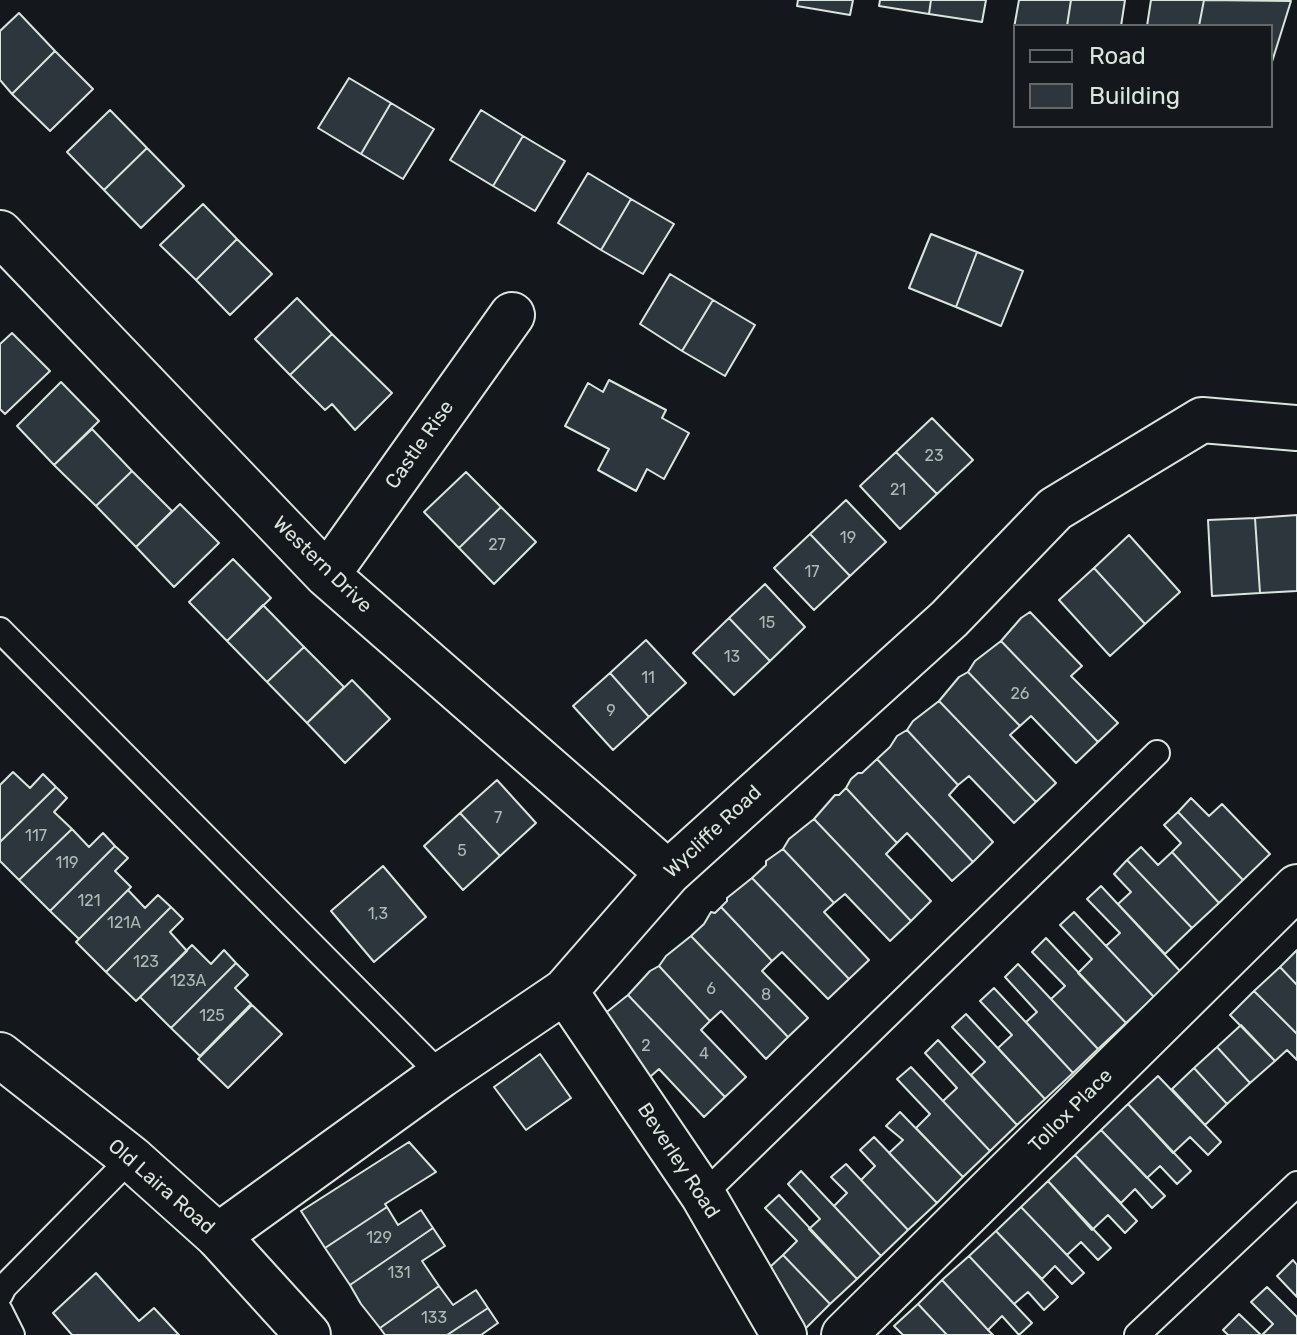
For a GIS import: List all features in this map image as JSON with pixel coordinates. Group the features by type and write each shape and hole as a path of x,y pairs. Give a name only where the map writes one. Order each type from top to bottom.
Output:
{"street":[{"name":"Western Drive","path":"0,233 327,575 668,873"},
{"name":"Castle Rise","path":"327,575 512,315"},
{"name":"Wycliffe Road","path":"218,1236 441,1075 565,991 668,873 949,619 1055,509 1202,420 1297,428"},
{"name":"Tollox Place","path":"844,1335 1297,887"},
{"name":"Beverley Road","path":"565,991 703,1195 784,1335"},
{"name":"Old Laira Road","path":"0,1055 131,1158 218,1236 308,1335"}],"lane":[{"path":"0,630 441,1075"},
{"path":"703,1195 1157,753"},
{"path":"0,1295 4,1287 131,1158"},
{"path":"1137,1335 1297,1184"},
{"path":"0,1311 12,1335"}],"building":[{"path":"798,0 853,0 850,15 797,6"},
{"path":"880,0 931,0 929,14 879,6"},
{"path":"931,0 986,0 982,22 929,14"},
{"path":"1019,0 1071,0 1067,24 1015,24"},
{"path":"1071,0 1125,0 1121,24 1067,24"},
{"path":"1151,0 1204,0 1199,24 1147,24"},
{"path":"1204,0 1291,1 1273,59 1273,24 1199,24"},
{"path":"19,13 55,51 12,94 0,80 0,31"},
{"path":"55,51 93,89 50,131 12,94"},
{"path":"349,78 391,103 361,154 318,128"},
{"path":"391,103 434,129 403,179 361,154"},
{"path":"110,110 147,148 104,190 67,152"},
{"path":"481,110 523,136 493,186 450,160"},
{"path":"523,136 565,161 535,211 493,186"},
{"path":"147,148 184,186 141,228 104,190"},
{"path":"588,173 631,199 601,250 558,223"},
{"path":"631,199 674,224 643,274 601,250"},
{"path":"203,204 237,239 196,280 160,245"},
{"path":"931,234 977,252 956,307 909,288"},
{"path":"237,239 272,274 230,315 196,280"},
{"path":"977,252 1023,271 1001,326 956,307"},
{"path":"670,274 713,300 682,351 640,324"},
{"path":"297,298 332,334 290,375 255,339"},
{"path":"713,300 755,325 725,376 682,351"},
{"path":"12,333 50,371 5,414 0,409 0,344"},
{"path":"332,334 392,393 355,430 332,404 325,410 290,375"},
{"path":"609,380 666,410 662,418 689,433 664,479 647,469 636,491 598,470 609,449 565,426 588,383 603,392"},
{"path":"61,382 99,421 54,465 17,426"},
{"path":"932,418 973,460 937,494 896,452"},
{"path":"92,429 132,471 96,506 54,465"},
{"path":"896,452 937,494 900,529 860,486"},
{"path":"132,471 172,511 136,547 96,506"},
{"path":"466,472 501,507 459,548 424,512"},
{"path":"846,500 886,542 850,576 810,534"},
{"path":"180,504 219,543 174,587 136,547"},
{"path":"501,507 536,542 494,584 459,548"},
{"path":"1297,515 1297,591 1260,593 1255,518"},
{"path":"1255,518 1260,593 1212,596 1208,520"},
{"path":"810,534 850,576 814,610 774,568"},
{"path":"1129,535 1180,592 1145,624 1094,568"},
{"path":"233,559 271,598 227,641 189,602"},
{"path":"1094,568 1145,624 1110,656 1059,600"},
{"path":"765,584 805,627 770,661 729,618"},
{"path":"263,605 304,647 267,682 227,641"},
{"path":"1030,612 1082,666 1071,676 1118,723 1098,742 1001,641"},
{"path":"729,618 770,661 734,695 693,653"},
{"path":"646,640 686,683 649,717 610,673"},
{"path":"1001,641 1098,742 1076,763 1031,716 1020,726 968,672 975,661"},
{"path":"304,647 344,687 307,723 267,682"},
{"path":"968,672 1020,726 1010,735 1056,783 1036,802 939,701 959,677"},
{"path":"610,673 649,717 613,750 573,706"},
{"path":"352,680 390,719 345,763 307,723"},
{"path":"939,701 1036,802 1014,823 969,776 958,785 907,730 913,721"},
{"path":"907,730 958,785 949,795 993,842 973,862 877,759 897,736"},
{"path":"877,759 973,862 952,881 907,833 897,843 846,788 851,779"},
{"path":"13,772 30,788 43,774 56,787 0,842 0,785"},
{"path":"497,780 536,823 500,856 460,813"},
{"path":"56,787 67,798 54,812 72,829 19,880 0,861 0,842"},
{"path":"846,788 897,843 886,854 931,901 911,921 814,819 835,795"},
{"path":"1191,798 1209,816 1222,804 1270,854 1243,880 1178,812"},
{"path":"1178,812 1243,880 1219,903 1172,852 1181,843 1164,825"},
{"path":"460,813 500,856 463,890 424,846"},
{"path":"814,819 911,921 890,941 845,894 834,903 783,849 789,839"},
{"path":"72,829 89,847 103,833 115,846 50,911 19,880"},
{"path":"115,846 128,858 115,871 131,887 79,939 50,911"},
{"path":"1141,847 1158,865 1172,852 1219,903 1192,928 1127,860"},
{"path":"783,849 834,903 824,912 869,960 849,979 752,878 766,865 766,861"},
{"path":"1127,860 1192,928 1165,954 1118,904 1131,892 1114,874"},
{"path":"383,866 426,917 374,962 331,911"},
{"path":"752,878 849,979 828,999 782,952 772,961 721,907 727,898"},
{"path":"1101,886 1180,971 1154,997 1106,946 1120,933 1087,899"},
{"path":"128,890 145,908 158,895 171,907 106,972 76,942"},
{"path":"171,907 183,919 170,932 187,951 136,1001 106,972"},
{"path":"721,907 772,961 762,971 808,1018 788,1037 691,936 711,912 715,913"},
{"path":"1074,912 1154,997 1126,1023 1078,973 1092,959 1060,925"},
{"path":"691,936 788,1037 766,1059 721,1011 710,1021 659,966 666,956"},
{"path":"1046,938 1126,1023 1098,1049 1051,999 1065,986 1032,952"},
{"path":"192,945 211,964 224,950 236,963 171,1028 140,997"},
{"path":"1297,950 1297,985 1280,967"},
{"path":"236,963 248,975 235,988 251,1004 200,1056 171,1028"},
{"path":"1018,964 1098,1049 1073,1073 1026,1022 1037,1012 1005,977"},
{"path":"659,966 710,1021 701,1030 746,1077 725,1097 628,995 650,971"},
{"path":"1280,967 1297,985 1297,1034 1254,991"},
{"path":"994,988 1073,1073 1045,1099 998,1048 1012,1035 980,1001"},
{"path":"1254,991 1297,1034 1297,1060 1287,1050 1275,1061 1230,1015"},
{"path":"628,995 725,1097 704,1117 659,1069 643,1083 603,1015"},
{"path":"252,1005 282,1034 228,1088 198,1059"},
{"path":"966,1014 1045,1099 1017,1125 971,1075 985,1062 952,1027"},
{"path":"1241,1025 1275,1061 1250,1083 1217,1047"},
{"path":"938,1040 1017,1125 990,1151 943,1101 957,1088 925,1053"},
{"path":"1217,1047 1250,1083 1227,1104 1194,1068"},
{"path":"540,1054 571,1098 526,1130 494,1087"},
{"path":"911,1067 990,1151 963,1177 916,1128 930,1114 897,1079"},
{"path":"1194,1068 1227,1104 1205,1125 1172,1089"},
{"path":"1158,1076 1221,1142 1208,1155 1190,1137 1173,1153 1128,1104"},
{"path":"1128,1104 1191,1171 1177,1184 1160,1166 1147,1178 1101,1130"},
{"path":"900,1112 963,1177 937,1203 889,1153 903,1140 886,1126"},
{"path":"1101,1130 1165,1196 1152,1208 1135,1189 1121,1203 1075,1155"},
{"path":"874,1137 937,1203 908,1230 861,1180 875,1166 860,1150"},
{"path":"409,1142 436,1172 385,1204 387,1207 325,1248 301,1211"},
{"path":"1075,1155 1137,1221 1125,1233 1108,1215 1092,1230 1048,1181"},
{"path":"846,1164 908,1230 881,1256 834,1206 847,1193 831,1177"},
{"path":"801,1171 881,1256 857,1279 809,1229 820,1219 788,1184"},
{"path":"1048,1181 1111,1248 1098,1260 1081,1242 1067,1255 1021,1207"},
{"path":"779,1195 857,1279 830,1304 783,1255 797,1241 765,1208"},
{"path":"387,1207 398,1225 421,1210 433,1228 350,1285 325,1248"},
{"path":"1021,1207 1084,1273 1072,1284 1055,1266 1042,1279 996,1231"},
{"path":"433,1228 445,1246 422,1261 439,1286 380,1328 350,1285"},
{"path":"996,1231 1058,1297 1044,1310 1028,1292 1014,1304 969,1256"},
{"path":"783,1255 830,1304 803,1331 770,1267"},
{"path":"969,1256 1032,1323 1019,1335 1002,1316 988,1330 942,1280"},
{"path":"1293,1260 1297,1265 1297,1297 1277,1276"},
{"path":"96,1273 139,1321 154,1308 179,1335 72,1335 53,1313"},
{"path":"942,1280 993,1335 947,1335 918,1304"},
{"path":"439,1286 453,1305 476,1290 488,1308 447,1335 385,1335 380,1328"},
{"path":"1267,1287 1297,1317 1297,1335 1262,1335 1273,1324 1251,1302"},
{"path":"918,1304 947,1335 903,1335 894,1326"},
{"path":"488,1308 498,1323 481,1335 447,1335"},
{"path":"1239,1314 1261,1335 1228,1335 1223,1330"}]}
